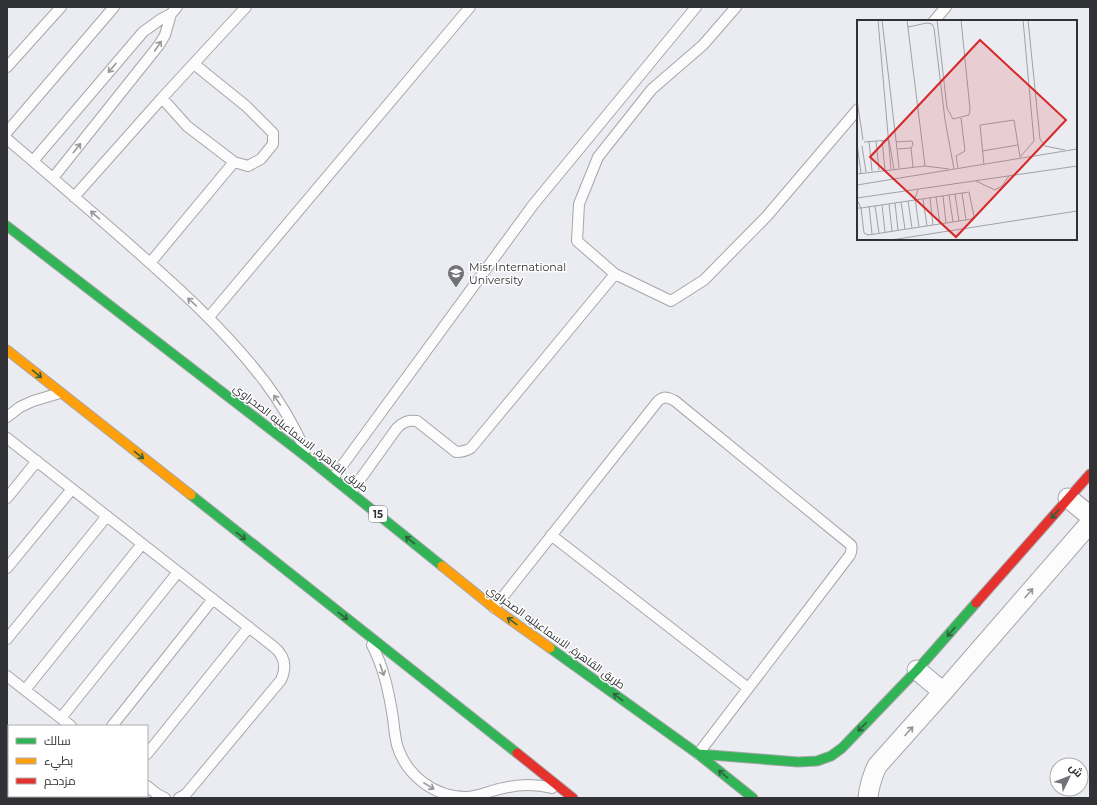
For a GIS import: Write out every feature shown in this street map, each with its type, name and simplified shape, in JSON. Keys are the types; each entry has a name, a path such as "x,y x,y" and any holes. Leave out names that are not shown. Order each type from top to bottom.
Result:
{"main road":[{"name":"طريق القاهرة, الاسماعيليه الصحراوي","path":"7,226 309,459 494,608 698,754 753,798"},
{"path":"7,350 572,798"},
{"path":"698,754 798,762 818,761 831,756 842,748 917,670 1090,474"}],"street":[{"path":"1068,498 1090,516"},
{"path":"868,798 872,777 877,766 1090,523"},
{"path":"917,670 943,692"}],"lane":[{"path":"7,67 61,7"},
{"path":"7,132 114,7"},
{"path":"74,197 162,98 246,7"},
{"path":"209,317 470,7"},
{"path":"333,478 533,205 696,7"},
{"path":"736,7 703,45 652,89 598,157 579,204 577,241 615,274 671,301 704,280 767,216 857,110"},
{"path":"935,20 946,7"},
{"path":"33,161 143,32 161,19 170,9"},
{"path":"53,178 159,45 165,35 170,9"},
{"path":"162,98 187,126 234,162 248,166 261,159 273,144 273,134 246,106 194,64"},
{"path":"7,139 150,263 209,317 248,360 266,383 297,432 309,459"},
{"path":"150,263 234,162"},
{"path":"351,492 397,428 405,422 417,422 456,452 467,451 471,448 615,274"},
{"path":"7,417 20,407 33,401 60,393"},
{"path":"494,608 658,401 662,398 669,397 675,401 851,545 852,548 850,555 698,754"},
{"path":"7,438 280,652 285,666 282,680 186,794 180,798"},
{"path":"7,498 37,461"},
{"path":"7,568 72,489"},
{"path":"7,639 107,516"},
{"path":"552,535 748,688"},
{"path":"25,690 142,544"},
{"path":"61,718 178,572"},
{"path":"113,725 213,599"},
{"path":"148,753 249,627"},
{"path":"366,635 377,656 385,679 397,744 404,762 416,776 430,788 448,794 466,797 523,785 543,786 563,790"},
{"path":"7,676 70,725"},
{"path":"148,787 165,798"}],"traffic: fast":[{"path":"7,226 309,459 442,566"},
{"path":"191,495 517,753"},
{"path":"698,754 798,762 817,761 831,756 842,748 917,670 976,603"},
{"path":"550,648 698,754 753,798"}],"traffic: slow":[{"path":"7,350 191,495"},
{"path":"442,566 494,608 550,648"}],"traffic: jam":[{"path":"976,603 1090,474"},
{"path":"517,753 573,798"}],"place":[{"name":"Misr International University","path":"456,288"}]}
